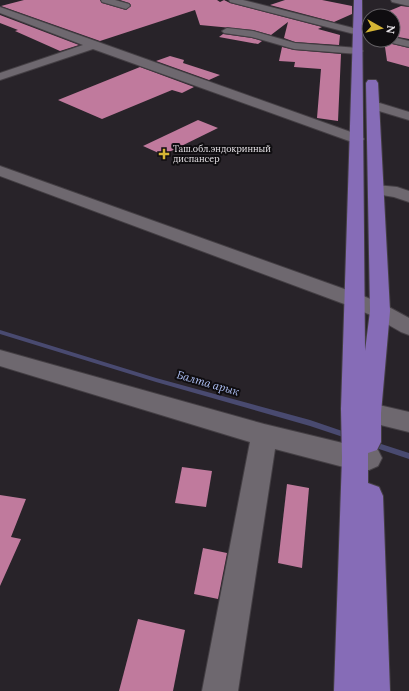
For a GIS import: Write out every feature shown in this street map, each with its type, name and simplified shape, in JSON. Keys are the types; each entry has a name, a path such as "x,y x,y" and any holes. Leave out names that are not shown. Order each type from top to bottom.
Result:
{"main road":[{"path":"358,0 361,18"},
{"path":"361,44 358,51 354,300 361,418 372,691"},
{"path":"361,418 380,311 373,105 366,48"},
{"path":"352,691 362,458"}],"street":[{"path":"105,0 126,6"},
{"path":"233,0 361,35"},
{"path":"395,0 409,3"},
{"path":"0,10 93,45 357,139"},
{"path":"227,31 253,34 294,46 358,51"},
{"path":"0,77 93,45"},
{"path":"239,97 231,101 230,104 233,108 269,120"},
{"path":"373,105 409,116"},
{"path":"0,171 354,300 380,311 409,327"},
{"path":"376,190 397,192 409,197"},
{"path":"0,358 264,435 362,458"},
{"path":"361,418 409,422"},
{"path":"220,691 264,435"}],"building":[{"path":"24,0 100,0 102,3 126,10 131,5 120,0 217,0 220,2 224,0 230,3 322,27 318,29 340,35 339,45 295,42 284,38 288,22 271,35 253,30 200,25 195,10 100,41 1,6"},
{"path":"285,0 322,0 352,6 352,14 334,22 270,5"},
{"path":"401,6 409,7 409,39 401,38 401,8 396,8"},
{"path":"0,15 79,45 60,51 15,31 18,30 0,23"},
{"path":"223,34 262,41 258,44 219,37"},
{"path":"401,46 409,48 409,67 387,61 385,48 401,48"},
{"path":"282,47 294,50 341,54 338,121 317,118 321,69 294,67 295,62 279,61"},
{"path":"170,56 184,60 183,63 220,75 209,80 156,61"},
{"path":"140,67 194,87 182,93 172,90 102,119 58,100"},
{"path":"198,120 218,128 163,155 143,146"},
{"path":"182,467 212,471 206,507 175,503"},
{"path":"287,484 309,488 302,568 278,563"},
{"path":"0,495 26,499 11,537 21,539 0,586"},
{"path":"203,548 227,553 218,599 194,594"},
{"path":"138,619 185,630 173,691 119,691"}],"waterway":[{"name":"Балта арык","path":"0,332 156,380 310,423 349,436"},
{"name":"Балта арык","path":"372,444 409,456"}],"place":[{"name":"Таш.обл.эндокринный диспансер","path":"164,154"}]}
